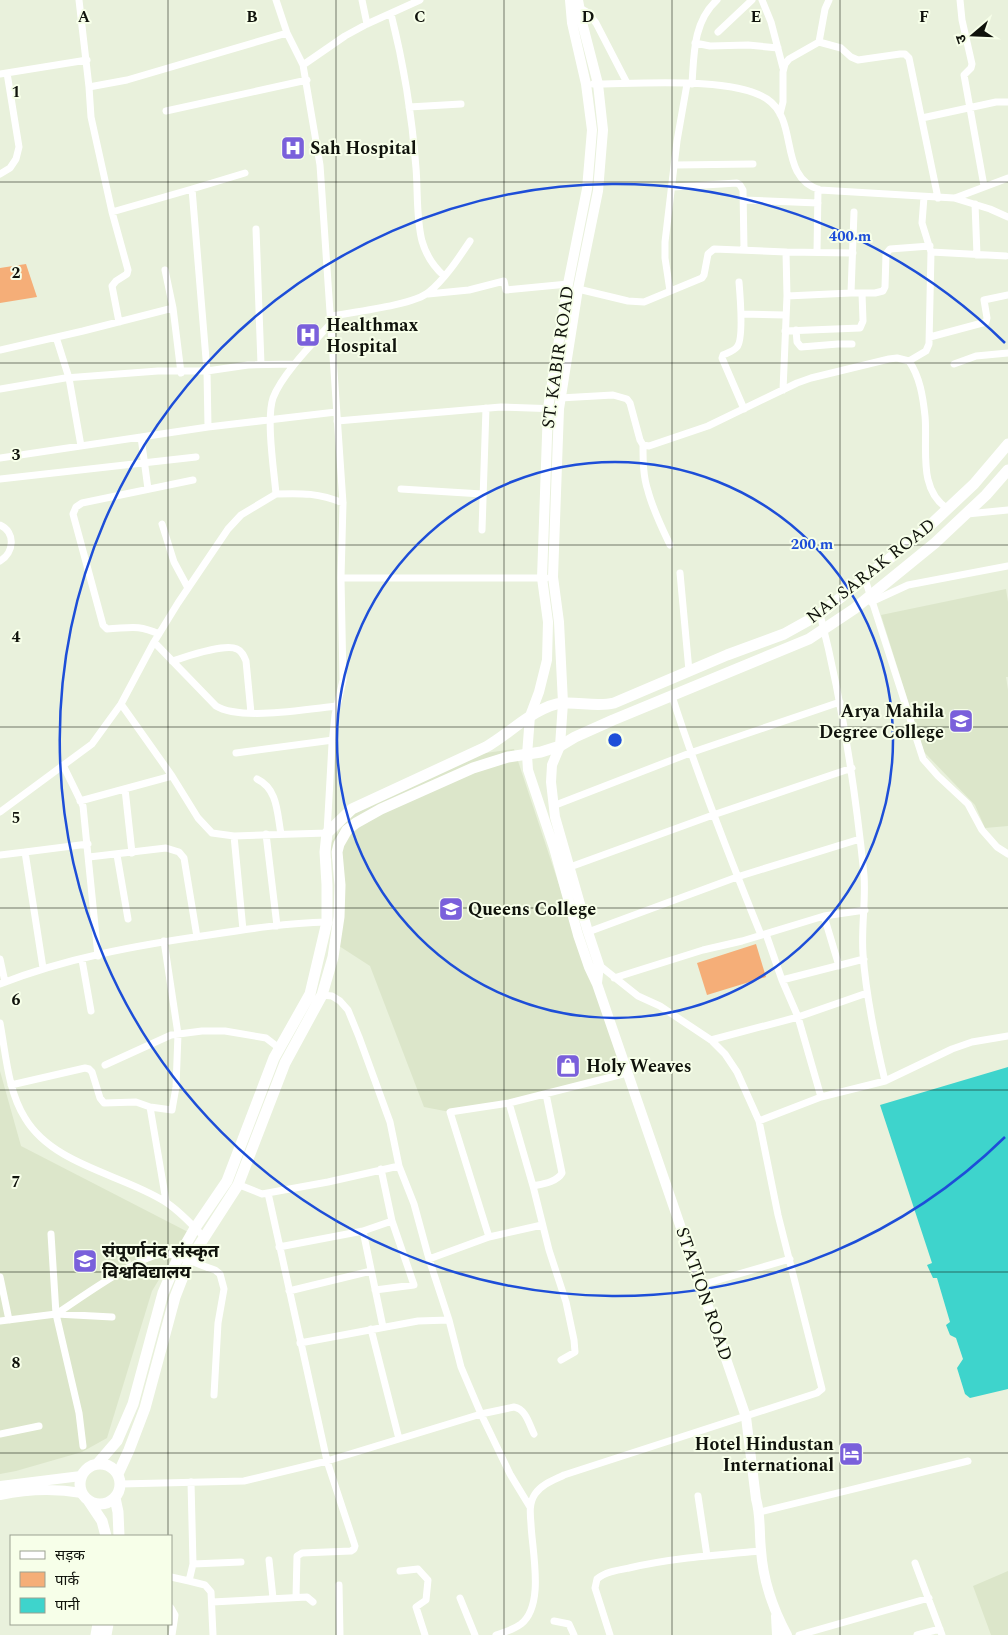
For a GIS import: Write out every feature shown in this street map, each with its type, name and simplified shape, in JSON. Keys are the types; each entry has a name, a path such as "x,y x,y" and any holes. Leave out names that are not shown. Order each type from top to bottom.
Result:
{"main road":[{"name":"ST. KABIR ROAD","path":"527,755 530,716 539,692 547,660 548,622 542,578 548,408 568,284 587,189 591,156 592,130 586,84 572,23 574,3"},
{"name":"ST. KABIR ROAD","path":"562,703 559,622 553,577 560,404 578,289 598,191 603,130 598,84 574,3"},
{"name":"NAI SARAK ROAD","path":"562,703 598,705 614,703 784,634 820,614 908,544 948,509 1007,449"},
{"name":"NAI SARAK ROAD","path":"232,1183 285,1063 322,995 333,957 339,917 340,885 337,852 347,830 381,809 465,771 508,757 527,755 560,746 574,737 613,720 735,669 792,648 824,630 871,599 967,514 1008,470"},
{"path":"908,544 919,557"},
{"path":"106,1535 102,1522 85,1497 80,1482 81,1476 87,1468 98,1463 117,1441 133,1404 163,1293 183,1260 204,1237 232,1183 279,1048 310,994 327,922 325,852 327,833 352,809 486,747 504,737 530,716 562,703"},
{"name":"STATION ROAD","path":"562,703 560,746 551,772 555,817 588,932 597,984 746,1417 756,1499 760,1512 761,1551 775,1612 777,1635"},
{"name":"STATION ROAD","path":"527,755 528,770 554,848 578,935 594,966"},
{"path":"119,1535 115,1498 119,1479 139,1424 165,1338 183,1260 195,1228 232,1183"},
{"path":"126,1419 139,1424"},
{"path":"98,1463 110,1466 119,1479"},
{"path":"0,1486 81,1476"},
{"path":"60,1478 61,1490"},
{"path":"0,1495 32,1490 61,1490 85,1497 95,1504 109,1502 115,1498"},
{"name":"STATION ROAD","path":"775,1612 787,1635"}],"street":[{"path":"79,0 87,60 91,117 112,212 128,270 127,274 112,286 120,322"},
{"path":"121,704 172,776 198,818 212,832 234,836 327,833 333,740 337,706 343,680 341,578 343,503 336,412 332,319 320,165 306,80 303,65 287,33 276,0"},
{"path":"362,0 367,24"},
{"path":"303,65 345,36 420,0"},
{"path":"670,291 665,258 665,242 678,141 690,84 695,43 702,18 717,0"},
{"path":"718,32 752,0"},
{"path":"762,0 771,22 783,68 783,102 780,114"},
{"path":"819,42 825,9 829,0"},
{"path":"960,0 962,20 972,64 971,68 964,75 984,186"},
{"path":"574,3 587,12 596,23 627,83"},
{"path":"391,14 403,63 416,169 422,241 431,263 444,276"},
{"path":"89,87 127,80 287,33"},
{"path":"783,68 789,59 819,42 841,48 851,57 858,60 905,54 909,58 938,198"},
{"path":"695,43 710,46 748,45 778,48"},
{"path":"0,174 10,168 16,159 19,147 4,73 87,60"},
{"path":"166,111 306,80"},
{"path":"586,84 690,84 735,87 759,94 776,106 793,161 802,180 810,187 954,198 990,209 1008,217"},
{"path":"922,118 996,102 1008,102"},
{"path":"409,108 461,104"},
{"path":"675,165 753,164"},
{"path":"112,212 245,173"},
{"path":"954,198 1008,178"},
{"path":"673,187 737,184 742,187 744,200 744,249"},
{"path":"192,189 207,371 208,427"},
{"path":"817,252 818,189"},
{"path":"643,445 654,445 708,426 811,378 889,359 909,360 926,351 930,344 930,249 922,223 924,197"},
{"path":"744,200 818,203"},
{"path":"975,204 976,254"},
{"path":"851,293 854,212"},
{"path":"256,229 261,364"},
{"path":"428,294 470,241"},
{"path":"578,289 638,302 652,300 704,275 710,250 720,248 786,252 853,252"},
{"path":"787,296 875,293 883,291 885,287 886,254 890,249 930,249 1006,256"},
{"path":"783,390 787,296 786,252"},
{"path":"165,270 173,308 181,373"},
{"path":"276,494 270,419 273,398 294,364 332,319 405,302 428,294 469,290 504,281 506,290 568,284"},
{"path":"739,282 741,314 739,345 735,350 723,355 722,358 744,409"},
{"path":"785,331 860,328 863,321 862,293"},
{"path":"930,337 986,322 984,300 1008,295"},
{"path":"0,350 173,308"},
{"path":"741,314 785,315"},
{"path":"796,330 797,342 800,347 852,344"},
{"path":"56,337 69,378 82,446"},
{"path":"954,364 976,356 1008,353"},
{"path":"909,360 919,380 925,416 927,479 936,499 948,509"},
{"path":"0,389 69,378 158,372 181,373 261,364 294,364"},
{"path":"337,420 486,408 548,408 560,404 613,395 627,398 643,445 647,491 670,545"},
{"path":"482,530 486,408"},
{"path":"0,458 208,427 336,412"},
{"path":"141,437 148,489"},
{"path":"0,479 196,457"},
{"path":"159,634 138,626 108,629 103,625 73,514 76,507 82,503 193,480"},
{"path":"401,489 482,494"},
{"path":"0,812 92,744 121,704 154,642 188,588 228,529 241,515 276,494 308,493 330,497 343,503"},
{"path":"967,514 1008,510"},
{"path":"162,524 174,562 188,588"},
{"path":"0,526 8,532 12,548 9,554 0,561"},
{"path":"871,599 908,585 1008,566"},
{"path":"680,572 689,671"},
{"path":"341,578 553,577"},
{"path":"865,579 924,759 938,776 968,804 982,830 997,847 1008,854"},
{"path":"820,614 840,702 852,768 864,877 864,960 867,993 885,1081"},
{"path":"154,642 216,706 229,712 251,713 337,706"},
{"path":"172,661 218,649 229,647 237,649 243,653 246,661 251,713"},
{"path":"672,696 690,753 737,877 764,935 798,1017 821,1097"},
{"path":"554,806 690,753 840,702"},
{"path":"236,753 333,740"},
{"path":"63,765 83,806 98,956"},
{"path":"570,867 713,814 852,768"},
{"path":"80,801 172,776"},
{"path":"257,778 270,787 274,796 281,834"},
{"path":"125,789 132,853"},
{"path":"266,834 277,926"},
{"path":"234,836 243,930"},
{"path":"588,932 737,877 860,839"},
{"path":"0,856 88,844"},
{"path":"89,858 166,848 179,852 184,858 197,937"},
{"path":"25,852 43,968"},
{"path":"117,855 128,919"},
{"path":"614,978 702,950 764,935 824,916 865,910"},
{"path":"824,916 839,966"},
{"path":"0,959 2,983 43,968 164,942 300,922 327,922"},
{"path":"12,1085 85,1068 92,1072 100,1098 104,1102 136,1102 150,1107 172,1110 176,1087 178,1034 164,942"},
{"path":"82,960 91,1011"},
{"path":"782,980 864,960"},
{"path":"496,1635 512,1630 522,1623 529,1614 534,1600 535,1581 530,1507 535,1494 546,1484 564,1475 746,1417 817,1393 822,1389 778,1215 759,1122 753,1104 737,1072 711,1040 660,1006 638,996 594,966"},
{"path":"711,1040 798,1017 867,993"},
{"path":"322,995 332,996 340,1001 348,1010 390,1122 399,1166 414,1204 461,1367 510,1474 530,1507"},
{"path":"0,1023 12,1085 25,1118 39,1135 55,1148 78,1161 166,1201 204,1237"},
{"path":"105,1065 171,1035 202,1031 225,1032 266,1038 279,1048"},
{"path":"759,1122 821,1097 885,1081 952,1049 972,1042 1008,1036"},
{"path":"489,1237 450,1112 510,1103 627,1073"},
{"path":"533,1186 556,1179 562,1173 546,1094"},
{"path":"510,1103 549,1250 566,1302 576,1348 573,1354 561,1360"},
{"path":"150,1107 166,1201"},
{"path":"232,1183 262,1194 399,1166"},
{"path":"375,1290 414,1284 392,1221 381,1169"},
{"path":"268,1193 327,1460 355,1546 351,1551 299,1554 296,1560 296,1597"},
{"path":"279,1247 363,1231 392,1221"},
{"path":"429,1259 489,1237 542,1224"},
{"path":"363,1231 383,1327"},
{"path":"51,1234 56,1314 79,1413 83,1446"},
{"path":"56,1314 144,1260 162,1254 215,1270 220,1274 224,1289 218,1323 214,1395"},
{"path":"701,1285 790,1259"},
{"path":"289,1290 371,1271"},
{"path":"0,1277 9,1320"},
{"path":"0,1321 56,1314 112,1317"},
{"path":"300,1343 418,1321 449,1320"},
{"path":"372,1329 399,1439"},
{"path":"119,1479 191,1482 244,1481 327,1460 481,1414 514,1407 519,1408 525,1414 534,1434"},
{"path":"0,1434 39,1426"},
{"path":"760,1512 968,1461"},
{"path":"190,1581 193,1564 191,1482"},
{"path":"698,1496 707,1556"},
{"path":"610,1635 595,1588 596,1579 601,1576 646,1564 761,1551"},
{"path":"269,1560 273,1598"},
{"path":"193,1564 241,1562"},
{"path":"915,1563 941,1632 917,1635"},
{"path":"400,1572 418,1569 428,1580 426,1600 416,1607 425,1635"},
{"path":"172,1577 205,1585 211,1592 213,1635"},
{"path":"339,1585 340,1635"},
{"path":"212,1602 307,1597 313,1602"},
{"path":"460,1598 475,1635"},
{"path":"799,1635 929,1598"},
{"path":"172,1610 175,1615 172,1635"},
{"path":"554,1621 569,1624 574,1635"}],"shaded area":[{"name":"Arya Mahila Degree College","path":"1006,589 1008,602 1008,677 1006,677 1008,690 1008,826 985,828 975,805 924,752 881,615"},
{"name":"Queens College","path":"514,749 576,936 627,1073 509,1103 450,1112 424,1107 370,966 336,944 335,883 330,844 349,817 385,793 465,756"},
{"name":"संपूर्णानंद संस्कृत विश्वविद्यालय","path":"0,1071 21,1146 188,1232 152,1291 107,1438 82,1452 0,1474"},
{"path":"1008,1571 1008,1635 991,1635 973,1586"}],"green space":[{"path":"26,264 37,297 0,303 0,268"},
{"path":"756,944 766,977 707,995 697,963"}],"water":[{"path":"1008,1067 1008,1389 970,1398 965,1394 957,1368 963,1359 956,1338 950,1335 946,1325 950,1322 937,1278 933,1278 927,1265 932,1263 880,1105"}],"place":[{"name":"Sah Hospital","path":"293,148"},
{"name":"Healthmax Hospital","path":"308,335"},
{"name":"Arya Mahila Degree College","path":"961,721"},
{"name":"Queens College","path":"451,909"},
{"name":"Holy Weaves","path":"568,1066"},
{"name":"संपूर्णानंद संस्कृत विश्वविद्यालय","path":"85,1261"},
{"name":"Hotel Hindustan International","path":"851,1454"}]}
